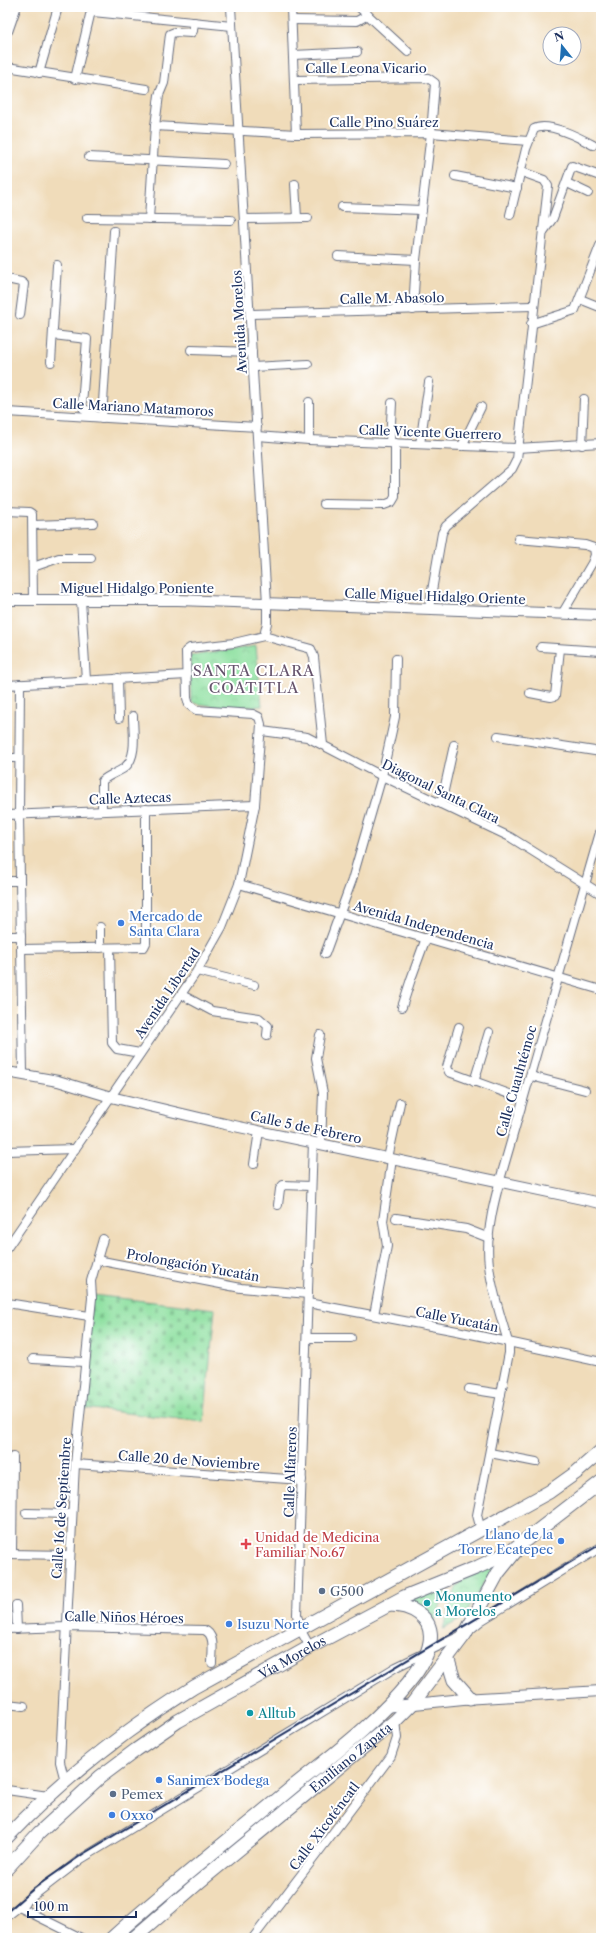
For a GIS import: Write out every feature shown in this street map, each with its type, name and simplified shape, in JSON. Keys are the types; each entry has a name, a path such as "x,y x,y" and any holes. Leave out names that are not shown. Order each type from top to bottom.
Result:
{"main road":[{"path":"7,30 15,7"},
{"name":"Vía Morelos","path":"7,1837 65,1781 114,1740 158,1709 194,1687 481,1530 559,1485 601,1451"},
{"name":"Vía Morelos","path":"7,1868 39,1833 100,1777 136,1750 205,1705 389,1605 418,1591 496,1559 527,1539 601,1482"},
{"name":"Emiliano Zapata","path":"134,1938 199,1882 395,1721 413,1703 465,1634 498,1573 527,1539"},
{"name":"Emiliano Zapata","path":"112,1938 152,1903 355,1736 385,1708 409,1682 427,1652 430,1636 428,1628 419,1614 412,1608 389,1605"},
{"path":"448,1657 454,1680 470,1698"}],"street":[{"path":"39,73 58,7"},
{"name":"Avenida Morelos","path":"231,7 251,314 267,603 267,623 264,636"},
{"path":"291,7 296,134"},
{"path":"359,7 408,52"},
{"path":"75,79 91,13 232,26"},
{"path":"292,20 357,21 368,15"},
{"path":"150,219 152,160 159,95 164,83 170,34 175,32 191,33 193,31 194,22"},
{"path":"293,55 357,52"},
{"path":"7,67 146,90"},
{"name":"Calle Leona Vicario","path":"294,80 432,79 436,85 432,133"},
{"name":"Calle Pino Suárez","path":"156,126 296,134 432,133 528,140"},
{"path":"510,215 522,172 528,140 532,132 538,127 559,130 593,145"},
{"path":"412,310 416,260 432,133"},
{"path":"89,156 224,164"},
{"path":"543,232 550,224 573,166 600,176"},
{"path":"429,608 442,533 446,526 512,469 517,460 517,448 533,306 543,232 547,183 544,180 522,172"},
{"path":"455,176 518,188"},
{"path":"295,184 297,218"},
{"path":"567,184 588,193"},
{"path":"342,207 422,210"},
{"path":"87,218 231,220"},
{"path":"245,220 308,218"},
{"path":"53,335 87,339 82,405 83,408 100,418 114,231"},
{"path":"531,324 572,312 577,307 589,271 601,243"},
{"path":"338,256 416,260"},
{"path":"51,362 57,265"},
{"path":"7,279 24,284 20,314"},
{"path":"580,299 600,307"},
{"name":"Calle M. Abasolo","path":"251,314 533,306"},
{"path":"191,350 252,352"},
{"path":"253,367 308,364"},
{"path":"420,444 429,382"},
{"path":"582,445 584,399"},
{"path":"309,402 309,440"},
{"path":"324,504 384,505 392,502 395,497 392,443 392,403"},
{"path":"462,446 482,407"},
{"name":"Calle Mariano Matamoros","path":"7,412 257,427"},
{"name":"Calle Vicente Guerrero","path":"257,436 309,440 517,448 601,443"},
{"path":"7,512 31,513 33,525 33,600"},
{"path":"33,525 93,523"},
{"path":"518,539 585,545 594,548 595,552 592,563 562,614"},
{"path":"33,567 59,558 91,558"},
{"name":"Miguel Hidalgo Poniente","path":"7,600 267,603"},
{"path":"81,600 86,680"},
{"name":"Calle Miguel Hidalgo Oriente","path":"267,603 601,615"},
{"path":"7,685 186,675 186,652 188,649 234,643 264,636 308,648 312,651 323,732 323,746"},
{"path":"541,647 601,651"},
{"path":"530,693 551,697 555,696 560,649"},
{"path":"325,954 341,913 362,848 382,776 395,717 396,659"},
{"name":"Avenida Libertad","path":"7,1248 140,1053 182,995 222,927 239,884 255,804 262,731 259,718 253,714 196,710 192,708 187,698 186,675"},
{"path":"118,678 119,718"},
{"path":"20,684 18,758 23,1074"},
{"path":"102,811 102,781 131,762 133,748 133,716"},
{"name":"Diagonal Santa Clara","path":"262,731 307,737 382,776 510,837 601,894"},
{"path":"498,736 601,752"},
{"path":"441,804 454,745"},
{"path":"7,758 18,758"},
{"name":"Calle Aztecas","path":"7,815 255,804"},
{"path":"21,949 144,947 146,943 146,810"},
{"name":"Calle Cuauhtémoc","path":"481,1530 477,1515 509,1353 508,1342 490,1275 489,1238 499,1182 531,1076 601,829"},
{"path":"7,881 20,881"},
{"name":"Avenida Independencia","path":"239,884 559,976 601,990"},
{"path":"100,927 100,948"},
{"path":"7,936 21,936"},
{"path":"402,1007 426,938"},
{"path":"110,948 112,1043 117,1049 140,1053"},
{"path":"197,971 254,985"},
{"path":"182,995 212,1011 260,1019 268,1026 267,1035"},
{"path":"459,1027 447,1069 452,1074 524,1099"},
{"path":"474,1082 489,1032"},
{"name":"Calle Alfareros","path":"310,1647 300,1628 296,1615 307,1338 311,1186 323,1093 316,1058 320,1035"},
{"name":"Calle 5 de Febrero","path":"7,1072 58,1081 111,1097 259,1131 601,1203"},
{"path":"531,1076 585,1090"},
{"path":"374,1315 388,1246 383,1221 390,1158 400,1103"},
{"path":"254,1164 259,1131"},
{"path":"7,1151 75,1149"},
{"path":"278,1205 280,1189 283,1185 311,1186"},
{"path":"396,1218 466,1229 489,1238"},
{"name":"Calle 16 de Septiembre","path":"65,1781 60,1762 69,1555 75,1464 84,1362 92,1298 91,1280 103,1239"},
{"name":"Prolongación Yucatán","path":"97,1260 241,1288 308,1294"},
{"name":"Calle Yucatán","path":"308,1303 374,1315 601,1362"},
{"path":"7,1304 89,1316"},
{"path":"307,1338 351,1338"},
{"path":"33,1359 84,1362"},
{"path":"469,1389 501,1394"},
{"path":"490,1453 536,1462"},
{"path":"13,1457 10,1554 69,1555"},
{"name":"Calle 20 de Noviembre","path":"75,1464 302,1480"},
{"path":"26,1513 72,1514"},
{"path":"7,1916 80,1859 396,1667 465,1634 482,1620 601,1547"},
{"path":"16,1605 17,1629"},
{"name":"Calle Niños Héroes","path":"7,1629 67,1627 204,1630 209,1633 212,1638 212,1663"},
{"path":"385,1708 413,1703 470,1698 601,1691"},
{"path":"7,1704 24,1706"},
{"name":"Calle Xicoténcatl","path":"253,1938 390,1756 397,1738 395,1721"},
{"path":"7,1790 48,1796"},
{"path":"19,1907 81,1938"}],"green space":[{"path":"256,646 262,706 227,708 193,703 191,700 190,656"},
{"path":"92,1295 215,1309 204,1422 83,1408"},
{"path":"495,1565 463,1618 443,1629 456,1588 463,1579"},
{"path":"448,1585 433,1626 405,1602"}],"railway":[{"path":"7,1912 34,1888 83,1854 601,1544"}],"place":[{"name":"Mercado de Santa Clara","path":"121,923"},
{"name":"Llano de la Torre Ecatepec","path":"561,1541"},
{"name":"Unidad de Medicina Familiar No.67","path":"246,1544"},
{"name":"G500","path":"322,1591"},
{"name":"Monumento a Morelos","path":"427,1603"},
{"name":"Isuzu Norte","path":"229,1624"},
{"name":"Alltub","path":"250,1713"},
{"name":"Sanimex Bodega","path":"159,1780"},
{"name":"Pemex","path":"113,1794"},
{"name":"Oxxo","path":"112,1815"}],"district":[{"name":"SANTA CLARA COATITLA","path":"254,678"}]}
